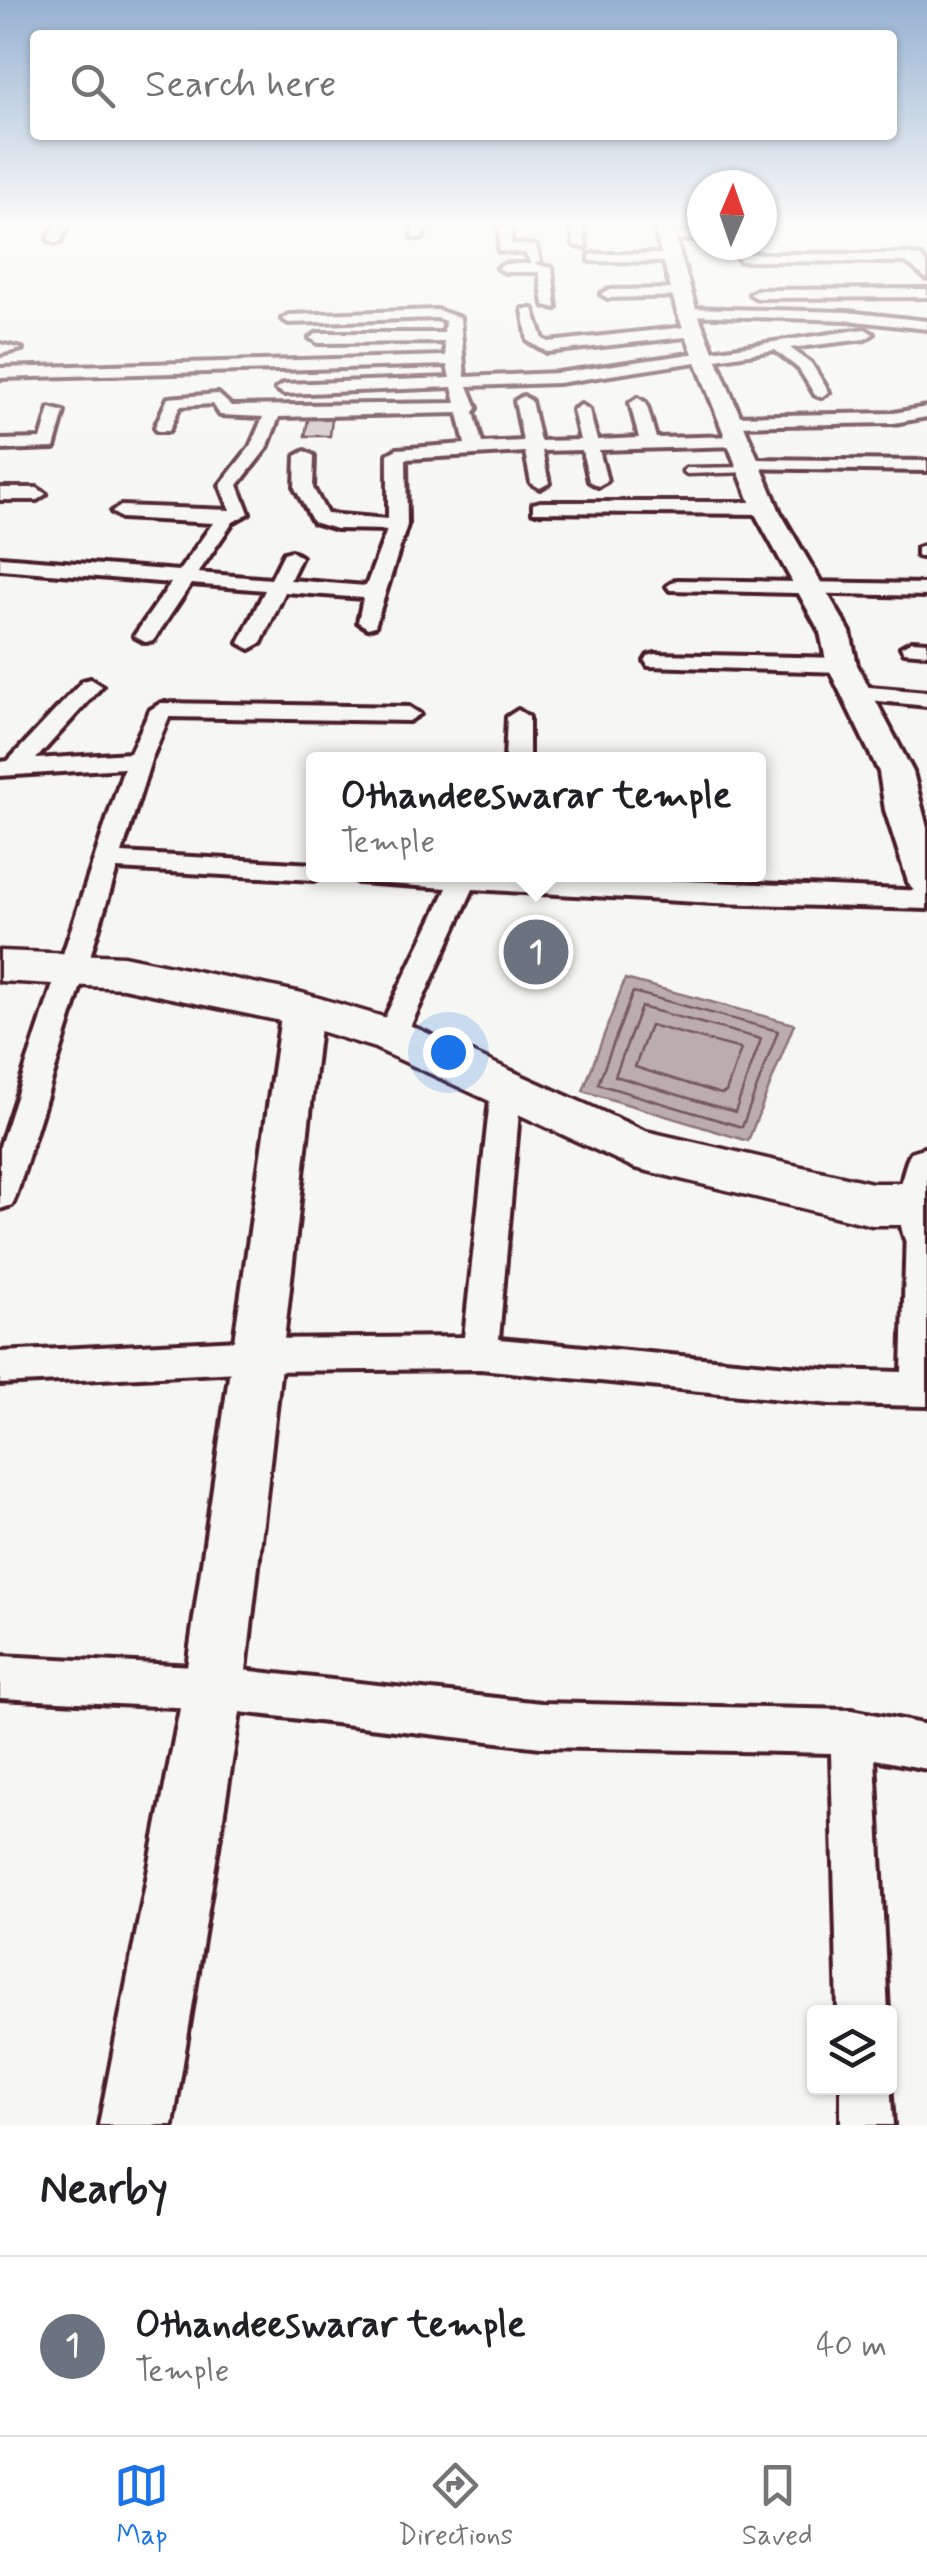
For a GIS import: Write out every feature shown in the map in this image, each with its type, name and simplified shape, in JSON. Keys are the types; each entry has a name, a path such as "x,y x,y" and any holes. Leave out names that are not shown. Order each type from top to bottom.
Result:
{"main road":[{"path":"0,966 123,972 302,1009 391,1036 635,1148 872,1204 926,1206"}],"street":[{"path":"452,322 450,337 458,384 468,408 472,454"},
{"path":"531,322 536,341 547,347 780,322"},
{"path":"676,322 695,330 774,346 866,334"},
{"path":"693,322 765,508 836,632 842,665 896,772 903,810 927,882"},
{"path":"902,322 927,325"},
{"path":"284,390 558,378 695,330"},
{"path":"759,330 774,346 805,366 821,392"},
{"path":"310,338 450,337"},
{"path":"0,374 456,360"},
{"path":"164,426 174,401 218,399 226,412 468,408"},
{"path":"523,402 540,483"},
{"path":"638,403 649,442"},
{"path":"581,410 598,481"},
{"path":"0,445 48,444 56,412"},
{"path":"121,512 226,518 240,512 229,484 258,448 273,412"},
{"path":"742,449 927,412"},
{"path":"368,622 398,525 398,454 472,454 532,446 649,442 927,466"},
{"path":"306,456 301,474 304,491 320,518 336,524 398,525"},
{"path":"0,494 37,494"},
{"path":"540,508 765,508"},
{"path":"145,636 226,518"},
{"path":"250,643 291,557"},
{"path":"0,563 374,593"},
{"path":"677,586 913,583"},
{"path":"656,661 842,665"},
{"path":"7,768 91,686"},
{"path":"858,694 927,699"},
{"path":"0,1196 139,760 162,710 409,714"},
{"path":"517,752 518,716"},
{"path":"7,768 139,760"},
{"path":"108,860 306,872"},
{"path":"391,1036 462,882"},
{"path":"572,882 927,900"},
{"path":"136,2125 214,1688 302,1009"},
{"path":"480,1353 506,1090"},
{"path":"0,1368 260,1355 480,1353 831,1387 924,1389 926,1206"},
{"path":"0,1677 214,1688 541,1726 852,1732 927,1747"},
{"path":"852,1732 863,2005"},
{"path":"866,2095 867,2125"}],"lane":[{"path":"686,471 742,449"}],"water":[{"path":"625,979 794,1024 748,1141 583,1091"}],"building":[{"path":"308,419 332,419 330,436 305,436"}],"place":[{"name":"Othandeeswarar temple","path":"536,952"}]}
